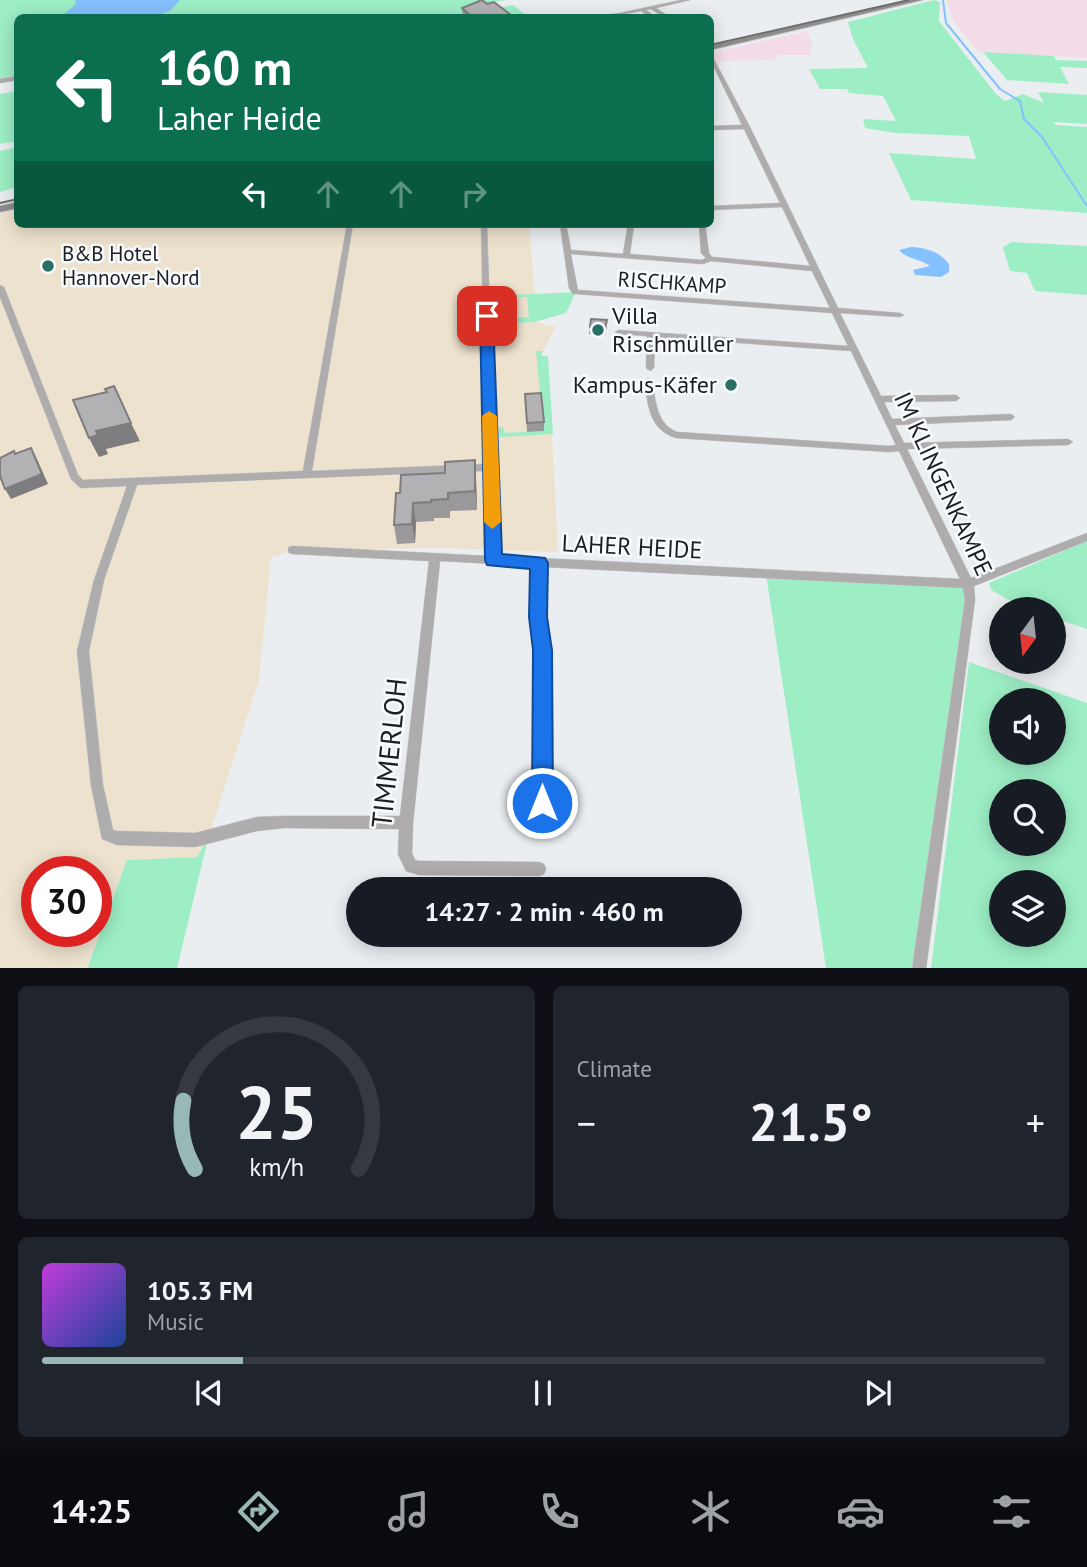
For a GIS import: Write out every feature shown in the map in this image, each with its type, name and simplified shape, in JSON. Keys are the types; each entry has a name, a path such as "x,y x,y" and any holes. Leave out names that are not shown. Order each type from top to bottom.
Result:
{"main road":[{"path":"714,40 897,0"},
{"path":"714,49 919,0"}],"street":[{"path":"614,14 688,0"},
{"path":"653,8 663,14"},
{"path":"642,10 648,14"},
{"name":"IM KLINGENKAMPE","path":"714,58 968,584 970,600 919,968"},
{"path":"714,128 747,127"},
{"path":"714,208 785,205"},
{"path":"307,475 349,228"},
{"path":"484,228 493,560"},
{"name":"RISCHKAMP","path":"564,228 573,288 576,292 836,310"},
{"path":"626,255 630,228"},
{"path":"702,228 705,253 710,259"},
{"path":"568,252 703,262 710,259 816,269"},
{"path":"0,287 77,481 88,485 491,467"},
{"path":"836,310 900,315"},
{"path":"619,332 855,349"},
{"path":"650,368 651,335"},
{"path":"648,381 657,422 668,433 889,449 1068,442"},
{"path":"879,399 957,398"},
{"path":"930,399 941,420"},
{"path":"890,422 1011,417"},
{"path":"133,483 99,580 83,651 97,785 107,834 117,838 195,840 257,824 406,823"},
{"path":"968,584 1087,537"},
{"name":"LAHER HEIDE","path":"293,550 968,584"},
{"name":"TIMMERLOH","path":"435,558 406,823 405,854 411,866 539,869"},
{"path":"539,563 538,617 543,650 542,803 539,815"}],"shaded area":[{"path":"946,0 1087,0 1087,58 979,52 954,22"},
{"path":"807,31 813,46 809,47 811,55 778,55 773,60 720,61 721,65 714,67 714,52"},
{"path":"14,211 14,228 529,228 535,294 532,294 534,322 556,327 541,355 548,357 558,552 437,548 293,550 271,557 259,680 208,839 197,857 127,860 112,900 112,856 21,856 21,947 95,947 87,968 0,968 0,213"}],"green space":[{"path":"0,0 508,0 490,2 498,8 513,5 525,14 14,14 14,76 0,78"},
{"path":"934,0 940,2 939,21 996,94 1005,101 1023,94 1044,103 1038,92 1087,95 1087,124 1054,122 1056,125 1087,127 1087,213 911,200 889,153 976,159 969,136 895,133 865,128 863,119 896,121 883,96 849,93 847,89 820,89 809,69 868,68 853,39 848,22"},
{"path":"983,52 1054,56 1056,60 1087,61 1087,68 1060,67 1069,84 1007,80"},
{"path":"14,92 14,142 0,144 0,94"},
{"path":"14,148 14,188 0,192 0,151"},
{"path":"1012,242 1087,246 1087,295 1035,291 1027,273 1010,271 1003,247"},
{"path":"576,292 566,313 534,322 494,324 495,318 500,318 501,323 511,322 511,318 529,317 527,297 504,298 500,302 500,314 495,314 494,296"},
{"path":"536,351 543,351 541,355 548,357 553,434 499,437 499,427 503,427 505,433 544,431"},
{"path":"1087,541 1087,629 1066,622 1066,597 1004,597 991,590 989,583"},
{"path":"766,574 968,584 912,968 826,968"},
{"path":"969,662 989,669 989,674 1004,674 1044,688 989,688 989,765 1066,765 1066,696 1087,703 1087,968 931,968"},
{"path":"208,839 177,968 87,968 95,947 112,947 112,901 127,860 197,857"}],"water":[{"path":"76,0 180,0 170,11 162,14 62,14 75,5"},
{"path":"911,247 937,253 949,264 949,272 941,277 915,275 913,270 930,266 899,250"}],"building":[{"path":"482,0 487,4 494,2 510,14 469,14 462,8"},
{"path":"591,319 607,320 605,329 590,327"},
{"path":"114,386 131,423 96,431 98,435 89,438 73,400 107,392 105,389"},
{"path":"541,393 544,422 527,423 525,394"},
{"path":"31,448 42,474 5,489 0,476 0,458 14,451 15,454"},
{"path":"475,460 475,491 448,493 448,499 413,503 412,524 394,525 396,493 400,493 401,475 445,473 445,462"}],"waterway":[{"path":"943,0 946,23 1000,89 1020,101 1024,119 1042,137 1087,206"}],"tram line":[{"path":"714,44 909,0"},
{"path":"0,203 14,200"}],"slow traffic":[{"path":"489,416 492,522"}],"place":[{"name":"B&B Hotel Hannover-Nord","path":"48,266"},
{"name":"Villa Rischmüller","path":"598,330"},
{"name":"Kampus-Käfer","path":"731,385"}],"route":[{"path":"487,316 493,560 539,563 538,617 543,650 542,803"}]}
